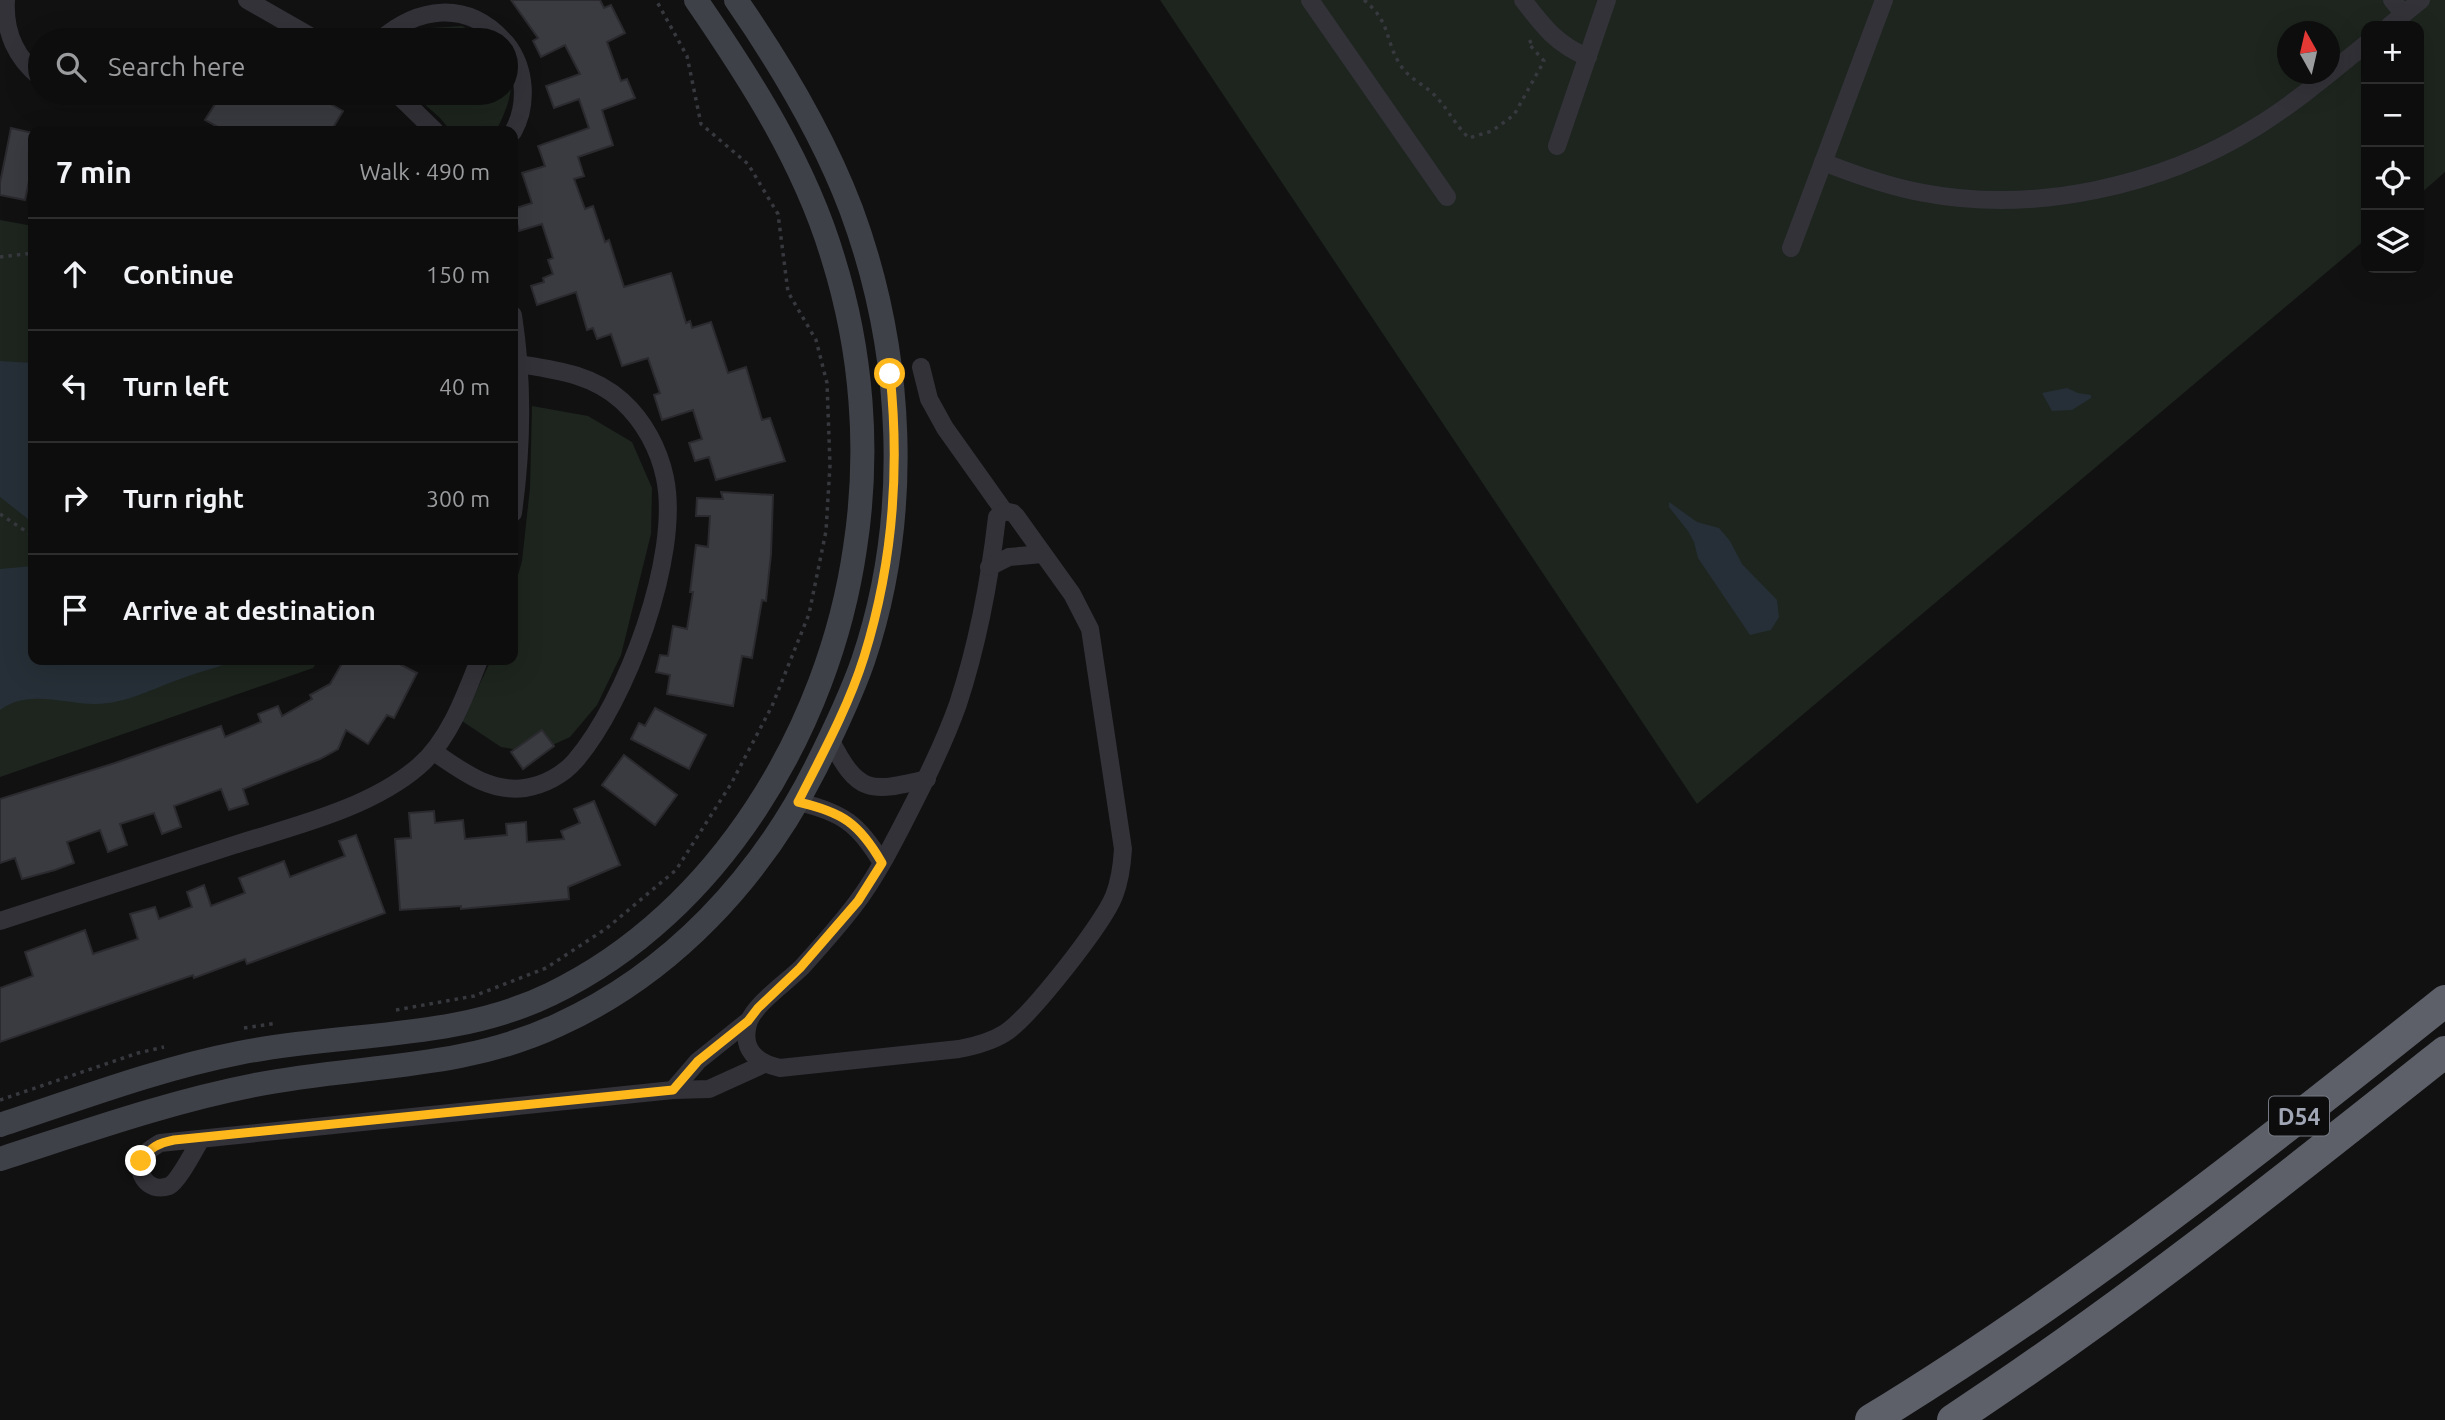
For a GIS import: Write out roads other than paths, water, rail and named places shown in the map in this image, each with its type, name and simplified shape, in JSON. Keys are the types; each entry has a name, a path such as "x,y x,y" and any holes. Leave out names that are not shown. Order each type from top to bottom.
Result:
{"highway":[{"name":"D54","path":"1871,1420 2001,1337 2225,1174 2445,1001"},
{"name":"D54","path":"1953,1420 2027,1372 2175,1265 2445,1052"}],"street":[{"path":"6,0 11,39 28,67"},
{"path":"247,0 296,28"},
{"path":"0,1125 192,1064 284,1045 410,1032 465,1023 509,1012 551,995 590,972 662,918 709,870 750,816 790,747 805,715 832,646 842,610 855,550 861,500 861,401 846,303 833,255 819,218 767,110 696,0"},
{"path":"0,1159 156,1109 206,1096 306,1076 447,1060 524,1040 560,1024 626,986 685,941 738,887 798,802 830,739 864,658 887,560 894,510 896,459 890,374 875,289 846,197 793,91 736,0"},
{"path":"1310,0 1447,197"},
{"path":"1523,0 1546,30 1563,44 1588,57"},
{"path":"1557,146 1607,0"},
{"path":"1791,248 1884,0"},
{"path":"2392,0 2404,14"},
{"path":"2395,21 2421,0"},
{"path":"394,28 414,17 435,12 457,13 477,20 489,28"},
{"path":"1823,162 1891,186 1958,198 2025,199 2090,190 2158,172 2223,146 2289,106 2361,48"},
{"path":"515,126 522,108 523,87 518,64"},
{"path":"409,105 430,126"},
{"path":"518,356 518,446"},
{"path":"434,752 486,784 505,788 524,788 560,775 575,762 593,737 623,682 645,624 657,581 667,503 666,480 651,437 630,409 603,387 561,370 519,364"},
{"path":"748,1021 745,1037 751,1053 764,1064 780,1068 959,1049 983,1044 1023,1019 1103,918 1117,885 1123,849 1090,629 1082,611 1013,513 1004,511 945,428 929,399 921,367"},
{"path":"673,1090 698,1061 748,1021 830,936 858,901 882,863 927,779 952,718 966,676 997,517 1004,511"},
{"path":"989,567 1009,558 1042,554"},
{"path":"0,922 352,805 396,783 434,752 460,704 477,665"},
{"path":"830,739 850,775 863,783 878,788 894,788 927,779"},
{"path":"798,802 829,809 843,816 866,837 882,863"},
{"path":"201,1139 673,1090 709,1089 764,1064"}]}
